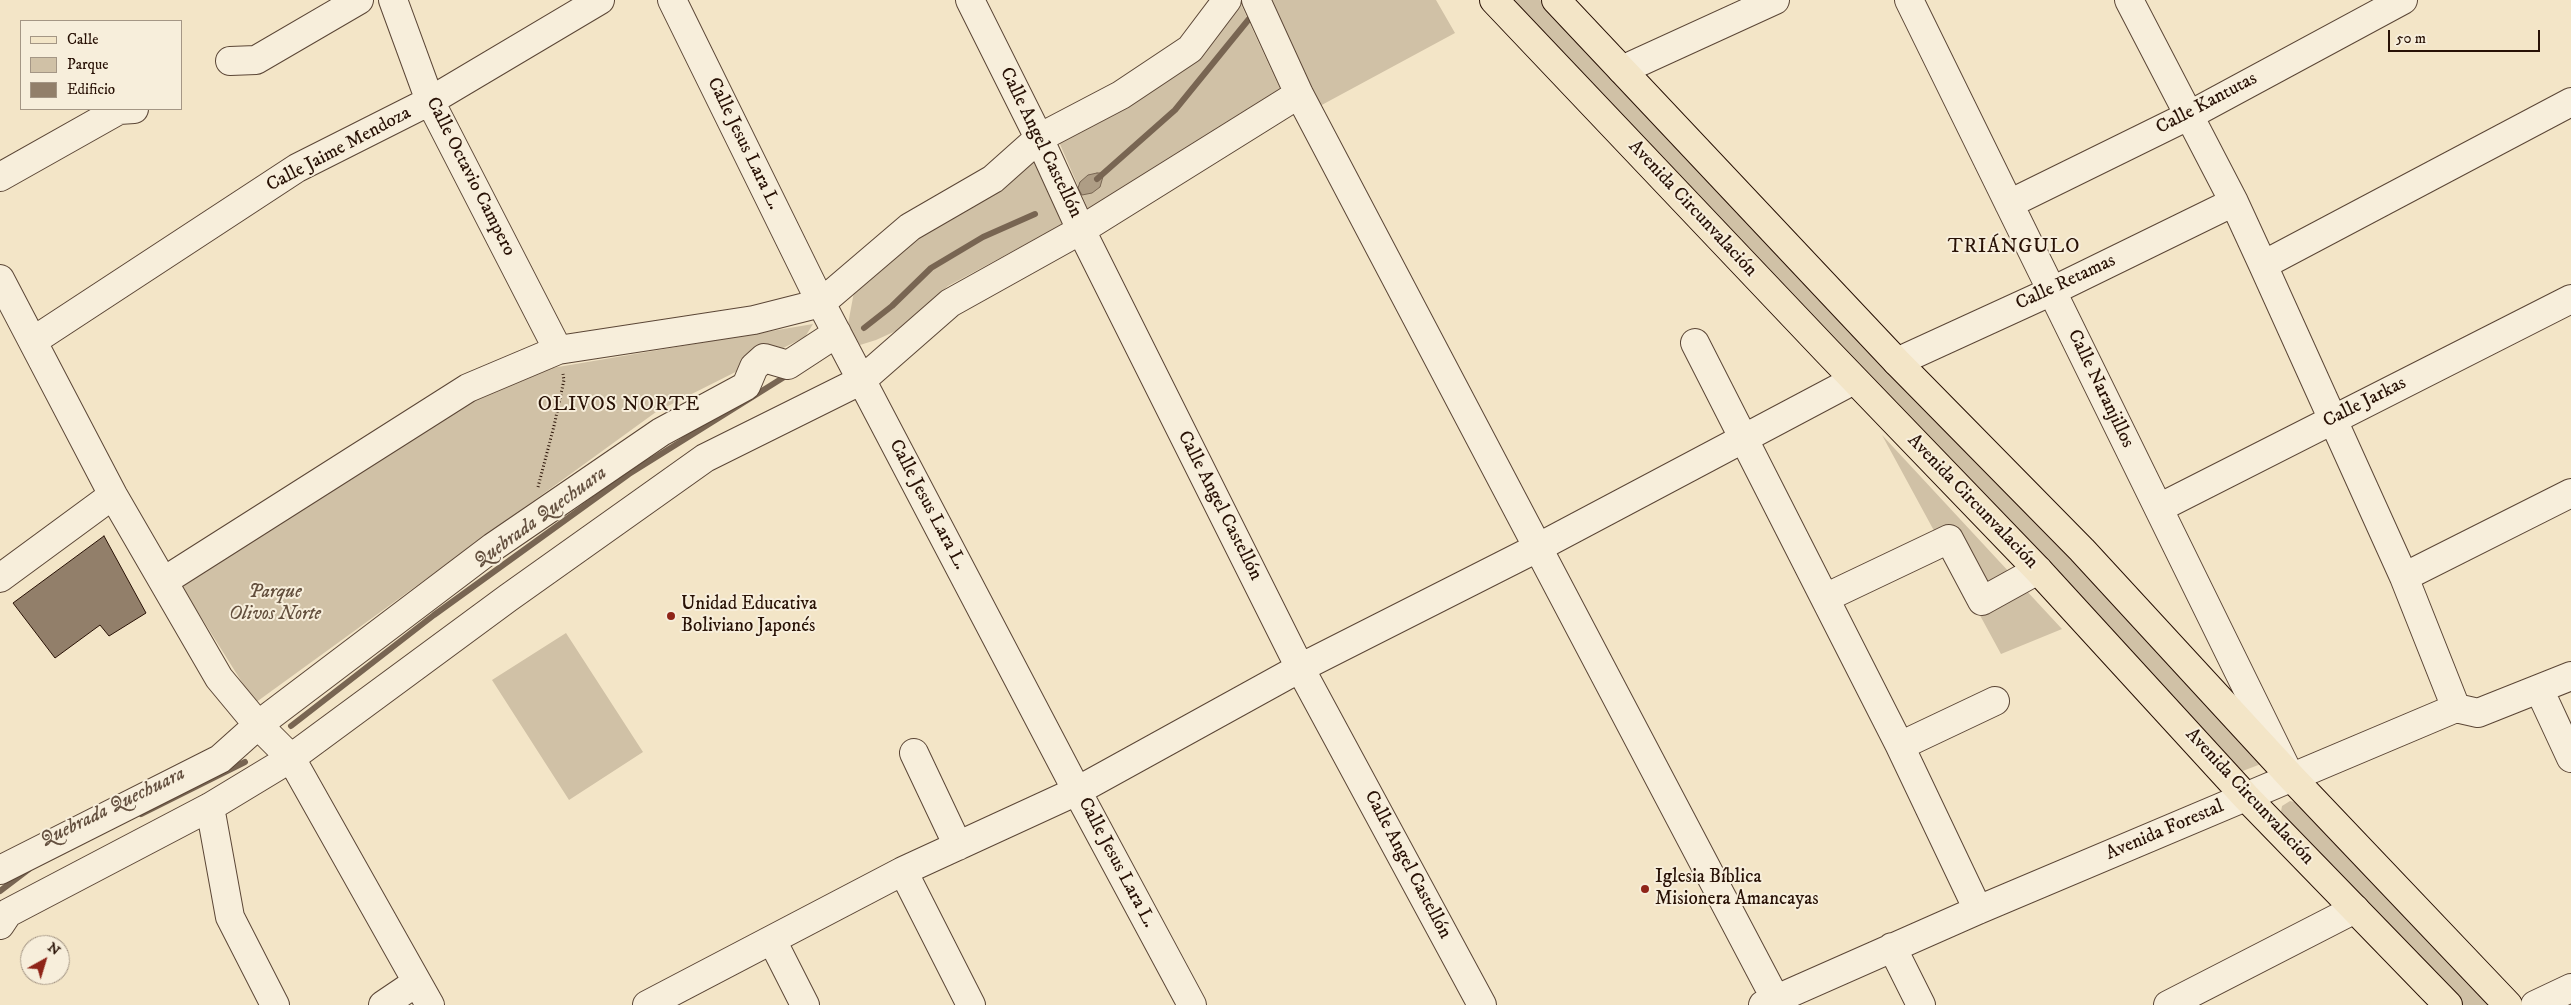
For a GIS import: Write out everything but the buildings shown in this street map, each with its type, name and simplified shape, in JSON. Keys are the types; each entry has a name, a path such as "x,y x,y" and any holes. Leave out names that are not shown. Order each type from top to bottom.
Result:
{"main road":[{"name":"Avenida Circunvalación","path":"1494,0 1854,380 2038,570 2246,797 2448,1005"},
{"path":"1556,0 1897,362 2082,550 2292,778 2508,1005"}],"street":[{"path":"230,61 256,60 359,0"},
{"name":"Calle Octavio Campero","path":"393,0 430,101 558,350"},
{"name":"Calle Jaime Mendoza","path":"33,341 297,168 430,101 600,0"},
{"name":"Calle Jesus Lara L.","path":"672,0 837,333 1077,791 1192,1005"},
{"name":"Calle Angel Castellón","path":"970,0 1039,138 1081,230 1300,668 1482,1005"},
{"path":"164,581 468,388 558,350 754,320 821,302 910,227 993,179 1039,138 1120,95 1190,49 1228,0"},
{"path":"1256,0 1299,94 1539,547 1770,1002"},
{"path":"1622,70 1775,0"},
{"name":"Calle Naranjillos","path":"1909,0 2292,778"},
{"path":"2129,0 2234,202 2334,418 2404,577 2456,708 2478,713 2571,676"},
{"name":"Calle Kantutas","path":"2009,204 2188,116 2403,0"},
{"path":"0,925 8,913 210,807 291,758 508,598 705,458 862,380 950,303 1081,230 1299,94"},
{"path":"2263,265 2571,102"},
{"path":"0,177 119,110"},
{"name":"Calle Retamas","path":"1897,362 2052,291 2234,202"},
{"path":"0,279 113,495 219,678 258,725 291,758 424,993 383,1005"},
{"name":"Calle Jarkas","path":"2159,508 2571,299"},
{"path":"0,870 220,759 258,725 493,547 661,432 746,386 754,367 764,358 788,366 837,333"},
{"path":"1695,343 1900,746 1978,910"},
{"path":"647,1005 903,871 1077,791 1300,668 1539,547 1854,380"},
{"path":"2404,577 2571,492"},
{"path":"0,578 113,495"},
{"path":"1825,598 1950,539 1982,601 2038,570"},
{"path":"2538,689 2571,758"},
{"path":"1900,746 1995,701"},
{"name":"Avenida Forestal","path":"1770,1002 1978,910 2456,708"},
{"path":"914,753 958,846"},
{"path":"210,807 230,917 274,1005"},
{"path":"903,871 971,1005"},
{"path":"2168,1005 2355,910"},
{"path":"772,940 805,1005"},
{"path":"1892,947 1921,1005"},
{"path":"2535,1005 2571,988"}],"path":[{"path":"537,488 564,380 558,350"}],"green space":[{"path":"1239,0 1280,89 1088,209 1059,142"},
{"path":"1269,0 1436,0 1455,33 1318,107"},
{"path":"1509,0 1540,0 1890,370 2078,563 2261,764 2240,772"},
{"path":"1034,160 1063,224 948,286 898,330 860,345 848,324 854,292 912,237 1003,190"},
{"name":"Parque Olivos Norte","path":"813,324 805,337 656,412 255,703 179,582 482,394 540,370"},
{"path":"1882,435 2062,629 2001,654"},
{"path":"566,633 643,752 569,800 492,680"},
{"path":"2290,801 2299,803 2492,1005 2459,1005 2280,817 2282,806"}],"shaded area":[{"path":"1104,173 1100,187 1092,193 1082,195 1078,188 1080,182 1088,175"}],"waterway":[{"name":"Quebrada Quechuara","path":"1097,179 1175,110 1249,19"},
{"name":"Quebrada Quechuara","path":"864,328 892,306 931,268 983,237 1035,214"},
{"name":"Quebrada Quechuara","path":"291,726 434,615 629,474 789,374"},
{"name":"Quebrada Quechuara","path":"141,814 245,762"},
{"name":"Quebrada Quechuara","path":"0,891 29,869"}],"place":[{"name":"Unidad Educativa Boliviano Japonés","path":"671,616"},
{"name":"Iglesia Bíblica Misionera Amancayas","path":"1645,889"}],"district":[{"name":"TRIÁNGULO","path":"2014,248"},
{"name":"OLIVOS NORTE","path":"619,406"}]}
